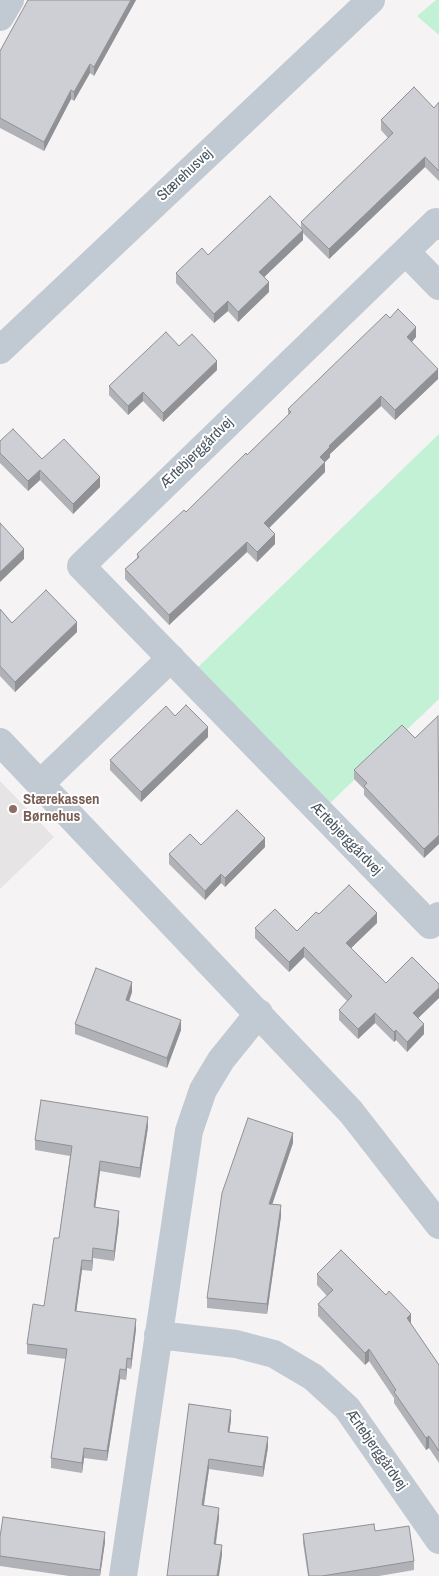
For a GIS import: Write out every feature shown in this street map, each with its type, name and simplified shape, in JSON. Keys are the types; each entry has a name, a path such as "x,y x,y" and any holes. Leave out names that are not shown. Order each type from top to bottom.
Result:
{"street":[{"path":"0,18 10,0"},
{"name":"Stærehusvej","path":"0,350 371,0"},
{"name":"Ærtebjerggårdvej","path":"439,226 436,222 81,566 430,925 439,916"},
{"path":"406,252 439,286"},
{"path":"40,784 171,658"},
{"path":"0,742 351,1112 439,1225"},
{"path":"123,1576 189,1131 203,1090 220,1060 259,1013"},
{"name":"Ærtebjerggårdvej","path":"158,1336 246,1347 274,1354 312,1377 347,1408 439,1540"}],"shaded area":[{"name":"Stærekassen Børnehus","path":"0,781 54,837 0,889"}],"green space":[{"path":"436,0 439,0 439,35 417,16"},
{"path":"439,434 439,699 329,804 197,668"}],"building":[{"path":"28,0 131,0 94,67 90,64 74,92 71,90 44,142 0,118 0,51"},
{"path":"414,87 434,108 439,102 439,171 425,157 329,249 301,222 393,133 381,120"},
{"path":"270,196 303,230 259,272 269,282 238,312 228,301 214,314 176,273 202,248 208,255"},
{"path":"398,309 416,327 407,337 438,369 395,410 381,396 329,446 320,457 325,462 264,523 275,534 257,552 247,542 169,615 125,569 139,557 137,554 184,510 186,512 246,453 247,455 291,412 288,409 386,314 390,318"},
{"path":"166,332 179,346 192,334 217,361 163,413 143,392 128,406 109,386"},
{"path":"13,429 42,459 64,439 100,477 73,504 40,470 28,481 0,453 0,441"},
{"path":"0,523 24,549 0,572"},
{"path":"46,590 77,622 15,682 0,666 0,609 12,623"},
{"path":"186,705 208,727 141,792 110,760 166,706 175,716"},
{"path":"438,716 439,835 424,849 364,786 367,783 354,770 402,725 415,738"},
{"path":"237,810 265,838 225,878 221,874 205,891 169,854 190,834 201,845"},
{"path":"349,885 377,913 346,943 386,983 412,957 439,984 439,988 413,1013 424,1024 407,1042 396,1030 394,1032 375,1013 358,1029 339,1010 352,996 304,947 289,962 255,928 275,909 297,931 316,912 319,914"},
{"path":"96,968 132,982 126,1000 181,1020 167,1058 75,1024"},
{"path":"41,1100 148,1117 140,1168 100,1161 94,1207 119,1211 114,1251 93,1248 92,1261 82,1260 75,1311 136,1319 131,1359 127,1358 126,1370 120,1369 107,1451 84,1448 82,1463 51,1458 67,1349 27,1344 33,1304 44,1306 54,1238 59,1238 72,1146 35,1140"},
{"path":"248,1118 293,1133 269,1204 281,1205 267,1304 207,1298 222,1193"},
{"path":"341,1250 386,1295 389,1291 411,1314 407,1318 439,1365 439,1451 429,1436 426,1438 394,1392 396,1390 369,1349 365,1353 318,1304 333,1290 317,1274"},
{"path":"189,1404 231,1410 228,1432 268,1437 263,1467 209,1459 202,1505 219,1508 214,1544 222,1545 217,1576 167,1576"},
{"path":"3,1517 105,1532 100,1570 0,1556"},
{"path":"374,1524 375,1531 409,1526 414,1561 322,1576 309,1576 303,1534"}],"place":[{"name":"Stærekassen Børnehus","path":"13,809"}]}
